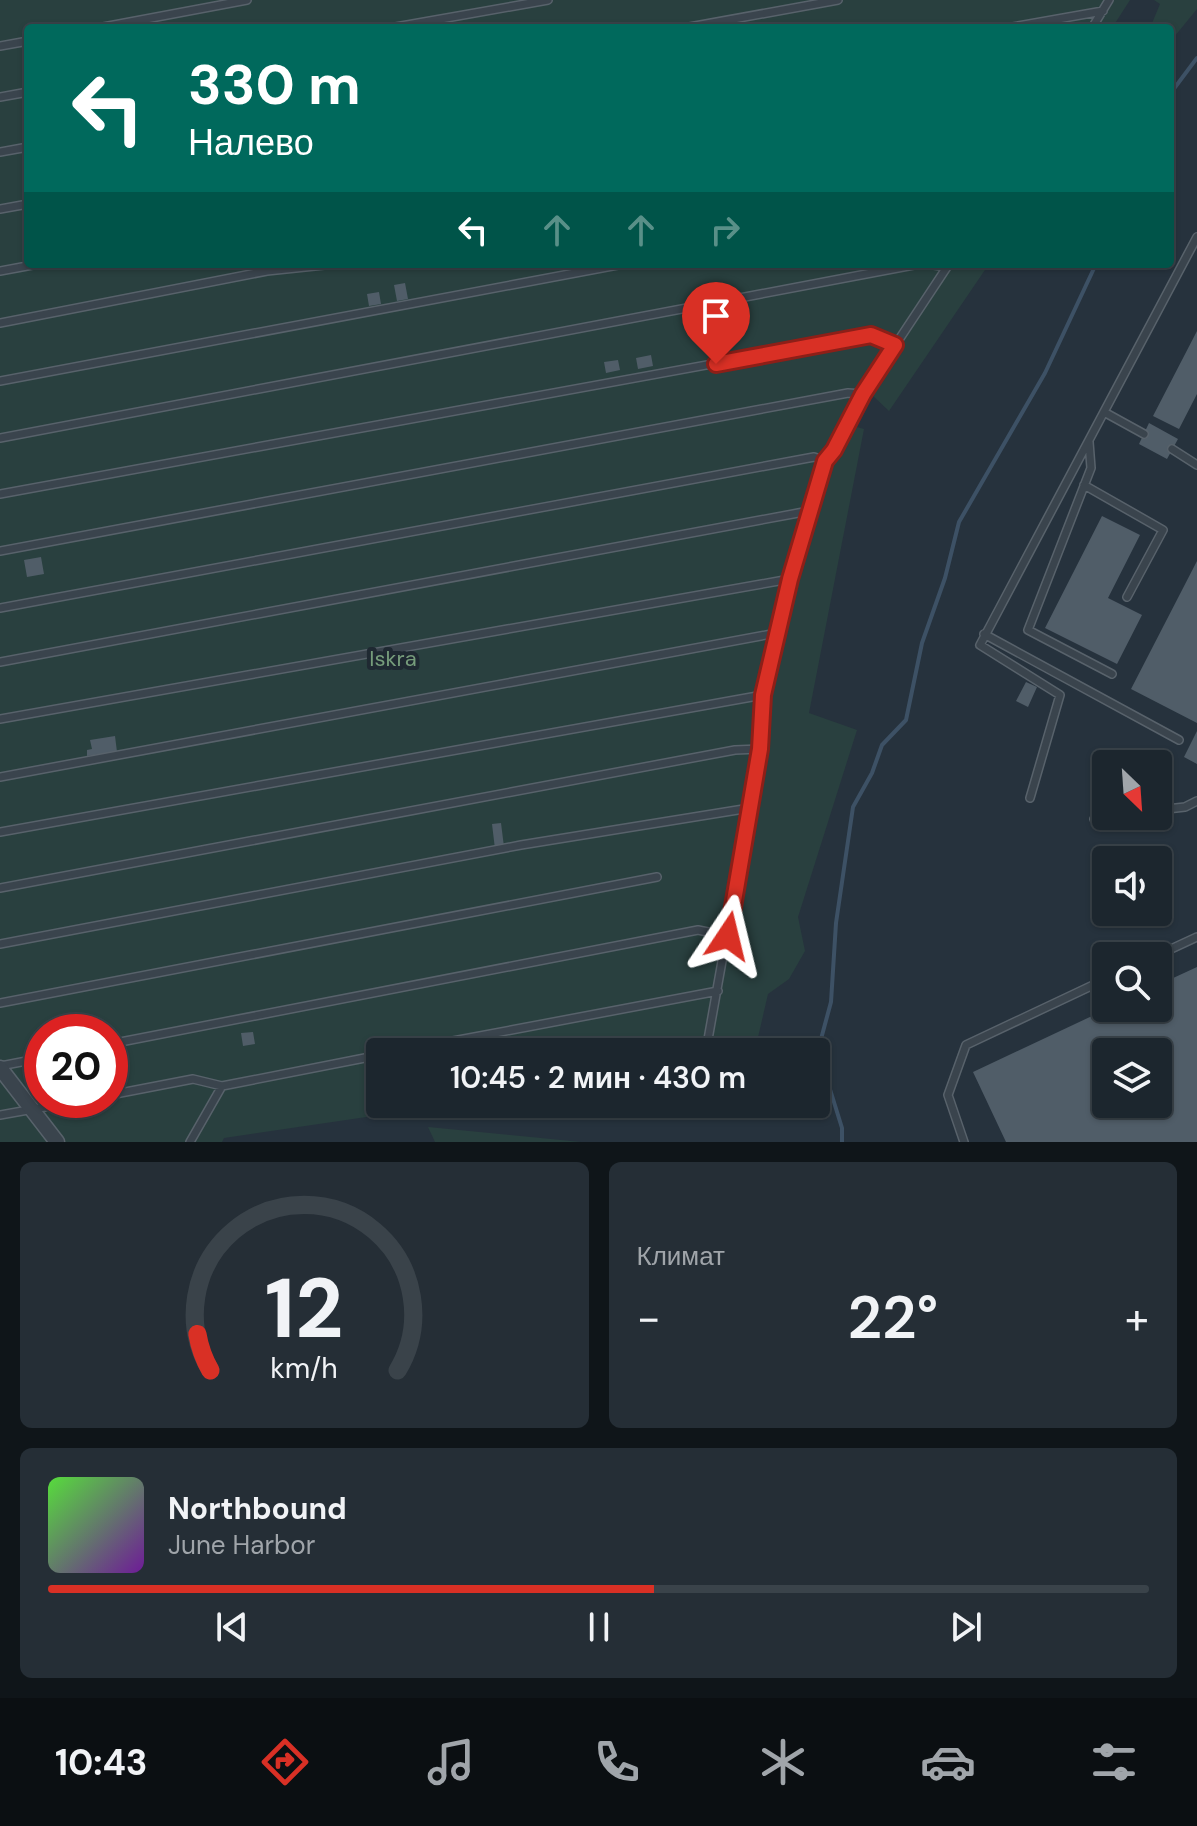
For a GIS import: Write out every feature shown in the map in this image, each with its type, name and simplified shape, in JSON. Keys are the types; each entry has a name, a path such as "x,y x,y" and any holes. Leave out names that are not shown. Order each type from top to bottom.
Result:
{"street":[{"path":"0,1067 24,1098"},
{"path":"39,1118 57,1142"}],"lane":[{"path":"119,24 247,0"},
{"path":"413,24 548,0"},
{"path":"706,24 838,0"},
{"path":"1095,24 1109,0"},
{"path":"1030,24 1103,11"},
{"path":"0,46 24,42"},
{"path":"0,97 24,93"},
{"path":"0,152 24,148"},
{"path":"0,209 24,205"},
{"path":"1030,798 1060,695 980,645 1197,237"},
{"path":"1189,254 1197,248"},
{"path":"0,271 24,267"},
{"path":"0,323 296,268"},
{"path":"0,381 602,268"},
{"path":"0,438 898,268"},
{"path":"708,1038 760,749 763,695 809,511 825,461 834,450 863,394 947,268"},
{"path":"0,494 871,335 895,345"},
{"path":"0,551 848,393 863,394"},
{"path":"1104,412 1144,434"},
{"path":"1089,440 1091,468 1028,630 1112,674"},
{"path":"1172,449 1197,465"},
{"path":"0,608 814,457 825,461"},
{"path":"1084,485 1163,530 1127,597"},
{"path":"0,662 809,511"},
{"path":"0,719 790,579"},
{"path":"0,777 777,633"},
{"path":"984,634 1179,740"},
{"path":"0,832 763,695"},
{"path":"0,888 735,750 760,749"},
{"path":"1172,808 1197,801"},
{"path":"0,944 492,851 750,808"},
{"path":"0,1003 657,877"},
{"path":"128,1041 698,930 728,936"},
{"path":"1172,949 1197,937"},
{"path":"964,1142 948,1095 966,1045 1092,986"},
{"path":"469,1038 718,991"},
{"path":"128,1092 193,1079 222,1086 366,1058"},
{"path":"0,1067 24,1062"},
{"path":"190,1142 222,1086"},
{"path":"0,1115 24,1111"}],"green space":[{"name":"Iskra","path":"0,0 1130,0 1115,24 24,24 24,268 986,268 889,411 871,394 850,425 864,429 809,713 857,730 798,917 805,951 789,979 768,994 758,1038 366,1038 366,1117 224,1138 222,1142 0,1142"},
{"path":"1154,0 1197,0 1197,9 1174,37 1174,24 1152,24 1160,4"},
{"path":"428,1127 581,1142 435,1142"}],"building":[{"path":"405,283 408,299 397,301 394,285"},
{"path":"379,292 381,304 369,306 367,294"},
{"path":"1197,331 1197,394 1179,429 1153,416"},
{"path":"651,355 653,366 638,369 636,358"},
{"path":"618,360 620,370 606,373 604,362"},
{"path":"1149,423 1178,439 1167,459 1139,444"},
{"path":"1102,516 1140,535 1108,598 1142,615 1117,664 1045,628"},
{"path":"41,557 44,574 27,577 24,560"},
{"path":"1197,561 1197,723 1131,689"},
{"path":"1026,682 1037,687 1028,707 1016,701"},
{"path":"1197,731 1197,764 1184,757"},
{"path":"115,736 117,752 87,756 87,750 92,749 90,740"},
{"path":"501,823 504,847 495,849 492,824"},
{"path":"1197,967 1197,1142 1006,1142 973,1072 1092,1016 1092,1022 1172,1022 1172,979"},
{"path":"253,1032 255,1044 243,1046 241,1033"}],"waterway":[{"path":"1174,89 1197,58"},
{"path":"842,1142 842,1128 824,1070 821,1039 831,1002 836,923 853,807 872,773 882,745 906,720 922,643 945,578 959,522 1045,373 1094,268"}],"route":[{"path":"716,364 871,335 895,345 825,461 809,511 763,695 760,749 728,936"}]}
